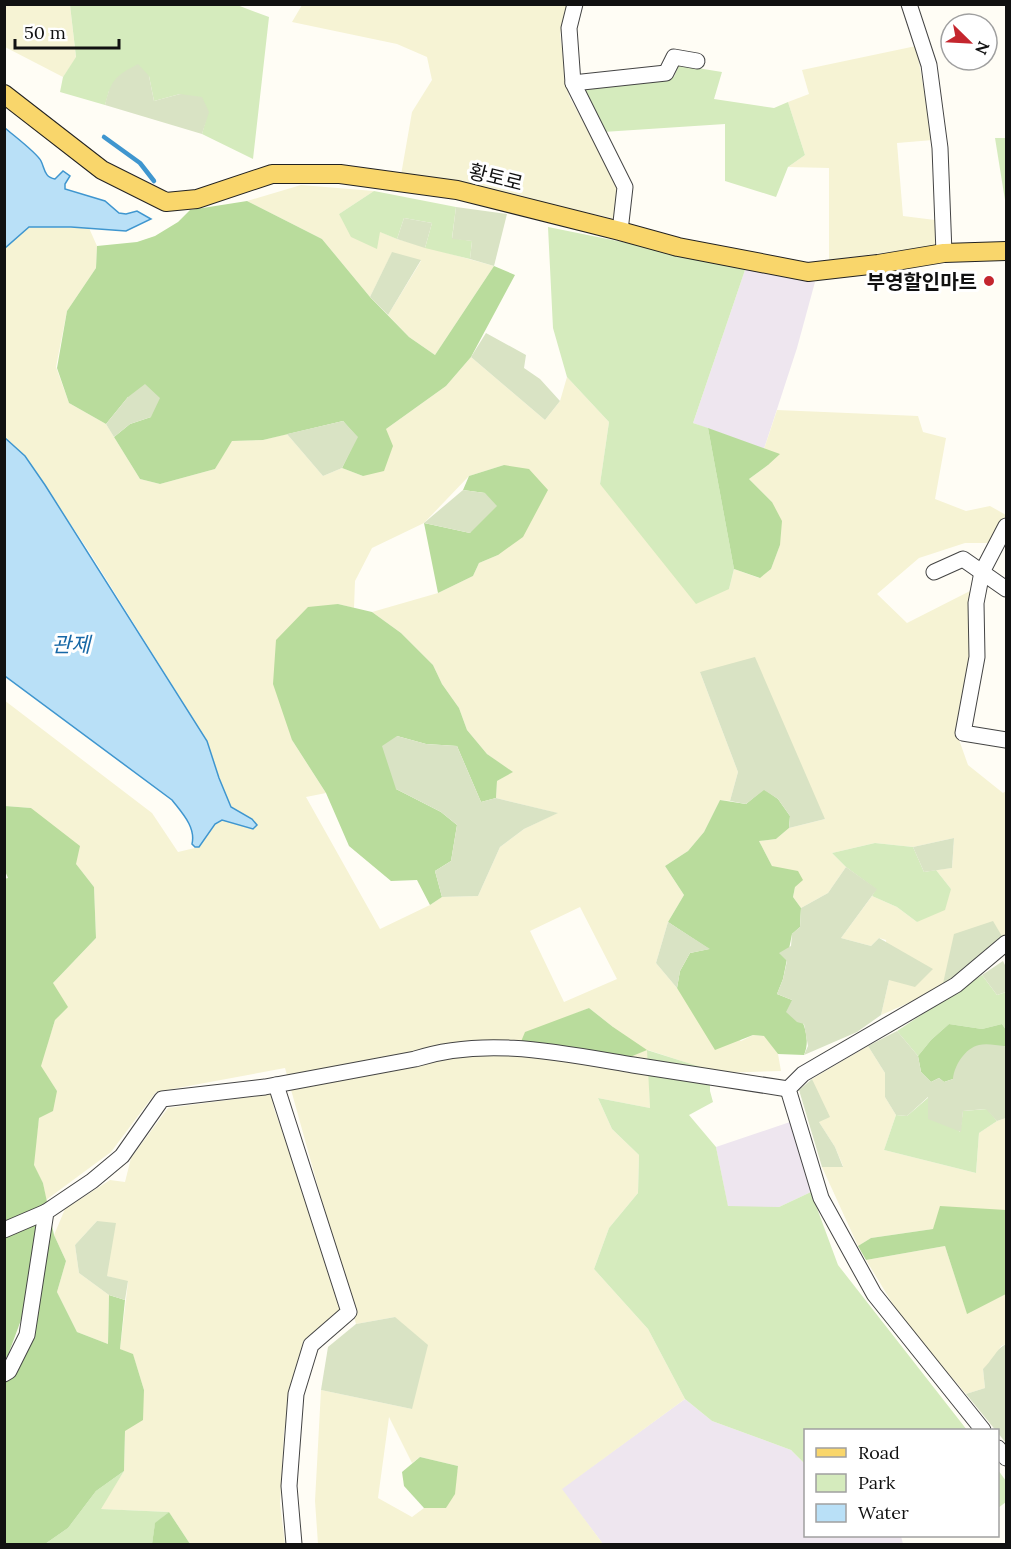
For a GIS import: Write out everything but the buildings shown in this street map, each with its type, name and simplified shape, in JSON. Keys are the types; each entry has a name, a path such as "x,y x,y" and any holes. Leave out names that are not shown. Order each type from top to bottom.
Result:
{"main road":[{"name":"황토로","path":"4,94 102,170 166,202 197,199 272,174 340,174 457,190 678,247 808,272 944,253 1006,251"}],"street":[{"path":"575,4 569,28 573,83 625,188 620,231"},
{"path":"909,4 929,65 940,148 944,253"},
{"path":"573,83 666,73 674,57 697,61"},
{"path":"1006,526 982,572 976,603 977,657 963,733 1006,740"},
{"path":"934,572 963,559 1006,589"},
{"path":"788,1089 803,1074 956,985 1006,944"},
{"path":"4,1230 46,1212 122,1156 162,1099 276,1085 415,1059 435,1052 501,1047 604,1060 788,1089"},
{"path":"276,1085 349,1312 311,1345 296,1394 289,1486 294,1545"},
{"path":"788,1089 821,1198 874,1294 981,1429"},
{"path":"4,1374 9,1371 27,1335 46,1212"}],"shaded area":[{"path":"4,5 70,5 76,58 63,77 5,47"},
{"path":"302,5 568,5 560,34 569,96 617,184 616,219 494,192 401,175 412,112 432,80 427,57 397,44 292,22"},
{"path":"916,46 933,140 897,143 903,216 935,220 936,246 829,260 829,168 788,167 805,155 788,102 809,94 802,70"},
{"path":"301,185 374,191 339,214 397,239 494,266 435,355 409,337 388,315 421,261 392,253 370,297 322,239 247,201"},
{"path":"28,227 89,228 97,246 96,268 67,311 56,367 69,403 106,424 140,479 160,484 215,469 231,441 263,440 287,434 323,476 342,468 363,476 386,429 446,386 471,357 545,420 560,401 567,377 609,422 600,484 729,589 734,569 759,578 771,569 780,545 772,502 749,479 768,465 764,449 777,410 918,416 923,432 946,438 935,499 966,511 990,506 1006,515 992,543 965,543 919,558 877,594 907,623 970,591 972,653 957,734 968,765 1003,793 1006,791 1006,934 942,988 881,1015 889,980 886,940 879,938 871,946 841,938 872,896 897,907 917,922 951,889 936,870 952,868 954,838 913,847 875,843 832,853 846,867 828,893 801,908 793,897 795,887 772,866 759,841 776,839 789,828 825,819 700,672 738,772 730,801 720,800 704,832 688,851 665,866 684,895 668,922 656,963 677,988 741,1041 753,1035 765,1036 778,1054 781,1071 718,1073 648,1050 650,1108 598,1098 612,1129 639,1155 638,1193 609,1228 594,1269 648,1329 685,1399 562,1489 603,1544 318,1544 315,1501 321,1390 412,1409 395,1317 356,1324 285,1068 156,1092 111,1152 46,1200 43,1183 33,1165 39,1118 57,1091 40,1066 55,1020 53,983 96,938 94,887 31,808 5,806 4,700 152,813 178,852 199,847 215,824 222,820 253,828 252,819 231,807 207,741 90,553 25,456 5,437 5,248","holes":["504,465 498,555 479,563 473,576 438,593 372,612 401,633 433,665 442,684 459,708 467,730 487,754 512,772 497,781 496,798 557,813 524,829 500,847 478,896 442,897 380,929 306,797 326,793 292,740 338,604 354,608 355,581 372,548 424,523 469,476","580,907 617,979 564,1002 530,931","589,1008 613,1027 562,1019","389,1417 412,1463 420,1457 458,1466 446,1508 424,1508 412,1517 378,1498"]},
{"path":"746,267 815,282 797,348 764,449 693,423"},
{"path":"868,1046 885,1073 885,1097 896,1115 884,1150 976,1173 979,1133 1006,1118 1006,1210 994,1210 933,1229 871,1238 858,1246 822,1167 843,1166 835,1147 819,1122 812,1079"},
{"path":"272,1094 274,1109 347,1305 303,1341 284,1432 280,1503 285,1544 190,1544 169,1512 100,1509 124,1471 125,1431 144,1390 133,1355 120,1349 128,1282 107,1276 97,1221 75,1245 79,1273 109,1295 108,1344 77,1332 57,1292 66,1261 54,1235 65,1209 110,1180 125,1182 131,1158 168,1108"},
{"path":"790,1122 811,1192 779,1207 728,1207 716,1147"},
{"path":"945,1246 967,1313 1006,1294 1006,1344 1001,1346 992,1362 983,1369 985,1388 966,1394 902,1319 866,1260"},
{"path":"685,1399 712,1421 791,1450 804,1463 804,1537 901,1537 903,1544 603,1544 561,1489"}],"green space":[{"path":"70,5 237,5 269,17 253,159 202,134 208,112 180,94 154,101 149,76 109,91 105,105 60,92 63,77 76,57"},
{"path":"138,64 149,76 154,101 180,94 202,97 209,112 202,134 105,105 109,90 115,80"},
{"path":"679,65 722,72 714,99 774,108 788,102 805,155 788,167 776,197 725,181 725,124 603,132 580,85 674,77"},
{"path":"995,138 1006,138 1006,201 1005,200"},
{"path":"374,191 456,207 452,238 472,241 470,259 425,248 432,223 404,218 397,239 380,232 377,249 351,237 339,214"},
{"path":"247,201 322,239 370,297 409,337 435,355 494,266 515,275 471,357 446,386 386,429 393,446 384,471 363,476 342,468 357,437 343,421 263,440 232,441 215,469 160,484 140,479 114,437 130,424 151,417 128,397 106,424 69,403 57,368 67,311 96,268 97,246 137,242 155,236 178,222 190,210"},
{"path":"456,207 507,214 494,266 470,259 472,241 452,239"},
{"path":"404,218 432,223 425,248 397,239"},
{"path":"548,227 746,267 693,423 708,428 734,569 729,589 696,604 600,484 609,422 567,377 553,328"},
{"path":"392,252 421,260 388,315 370,297"},
{"path":"486,333 526,355 524,368 540,379 560,401 545,420 471,357"},
{"path":"145,384 160,398 151,417 130,424 114,437 106,424 128,397"},
{"path":"343,421 358,437 342,468 323,476 287,434"},
{"path":"708,428 780,454 749,479 772,502 782,521 780,545 771,569 760,578 734,569"},
{"path":"504,465 529,469 548,490 523,537 498,555 479,563 473,576 438,593 424,523 470,533 485,493 463,490 469,476"},
{"path":"463,490 485,493 497,506 470,533 424,523"},
{"path":"338,604 372,612 401,633 433,665 442,684 459,708 467,730 487,754 513,772 497,781 496,798 481,802 457,746 426,744 397,736 396,789 441,812 457,825 451,861 435,871 442,897 430,905 417,880 391,881 349,846 326,793 292,740 273,684 276,640 308,607"},
{"path":"755,657 825,819 789,828 790,816 778,799 764,790 746,804 730,801 738,772 700,672"},
{"path":"397,736 426,744 457,746 481,802 496,798 558,813 524,829 500,847 478,896 442,897 435,871 451,861 457,825 441,812 396,789 382,746"},
{"path":"764,789 778,799 790,816 789,828 776,839 759,841 772,866 798,871 803,880 795,887 793,897 801,908 800,927 792,934 783,979 777,994 792,1000 802,1020 807,1041 804,1055 778,1054 764,1036 753,1035 715,1050 677,988 680,971 690,953 709,949 668,922 684,895 665,866 688,851 704,832 720,800 746,804"},
{"path":"5,806 31,808 80,846 76,864 94,887 96,938 53,983 68,1007 55,1020 41,1066 57,1091 53,1111 39,1118 34,1165 43,1183 54,1235 66,1261 57,1292 77,1332 108,1344 109,1295 125,1300 120,1349 133,1354 144,1390 143,1420 125,1431 124,1471 96,1491 68,1528 45,1544 4,1544 5,1383 17,1372 34,1328 24,1312 5,1359 4,879 8,878 5,871"},
{"path":"954,838 952,868 924,872 913,847"},
{"path":"875,843 913,847 924,872 936,870 951,889 945,910 917,922 897,907 872,896 876,889 846,867 832,853"},
{"path":"846,867 877,889 841,938 871,946 879,938 933,969 915,987 889,980 881,1015 857,1032 804,1055 808,1046 804,1024 797,1022 786,1012 792,1000 777,994 787,961 779,953 791,946 792,934 800,927 801,908 828,893"},
{"path":"993,921 1003,938 942,988 954,934"},
{"path":"668,922 710,949 690,953 680,971 677,988 656,963"},
{"path":"1003,961 1006,967 1006,992 997,995 982,975"},
{"path":"982,975 997,995 1006,992 1006,1030 1002,1024 982,1029 949,1024 918,1056 897,1031"},
{"path":"589,1008 647,1050 630,1057 520,1044 525,1032"},
{"path":"949,1024 982,1029 1002,1024 1006,1030 1006,1048 1004,1046 953,1079 944,1082 939,1078 931,1082 921,1072 918,1056"},
{"path":"897,1031 918,1056 921,1072 931,1082 939,1078 944,1082 953,1079 961,1058 974,1047 985,1044 1004,1046 1006,1048 1006,1118 997,1121 986,1109 963,1111 961,1132 928,1119 928,1097 907,1116 896,1115 885,1097 885,1073 868,1046"},
{"path":"647,1050 710,1070 710,1091 713,1102 689,1115 716,1147 728,1206 779,1207 811,1192 838,1265 966,1429 804,1429 804,1463 791,1450 712,1421 685,1399 648,1329 594,1269 609,1228 638,1193 639,1155 612,1129 598,1098 650,1108"},
{"path":"812,1079 830,1117 819,1122 835,1147 843,1167 822,1167 799,1090"},
{"path":"929,1097 960,1132 963,1111 987,1109 997,1121 979,1133 976,1173 884,1150 896,1115 907,1116"},
{"path":"940,1206 1006,1210 1006,1294 967,1314 945,1246 866,1260 858,1246 871,1238 933,1229"},
{"path":"97,1221 116,1223 107,1276 128,1281 125,1300 109,1295 79,1273 75,1245"},
{"path":"395,1317 428,1345 412,1409 321,1390 328,1347 356,1324"},
{"path":"1006,1344 1006,1443 999,1434 999,1429 995,1429 966,1394 985,1388 983,1369"},
{"path":"420,1457 458,1466 455,1494 446,1508 424,1508 404,1486 402,1472"},
{"path":"124,1471 101,1509 169,1512 155,1524 152,1544 45,1544 68,1528 96,1491"},
{"path":"999,1471 1006,1481 1006,1502 999,1507"},
{"path":"169,1512 190,1544 152,1544 155,1523"}],"water":[{"path":"5,128 39,158 49,176 55,179 63,171 70,176 65,189 105,201 119,213 137,211 151,219 126,231 29,227 5,248"},
{"name":"관제","path":"4,437 25,456 45,485 207,741 231,807 252,819 257,825 253,829 222,820 215,824 199,847 195,847 192,844 190,826 172,800 5,676"}],"waterway":[{"path":"104,137 140,163 154,181"}],"place":[{"name":"부영할인마트","path":"989,281"}]}
